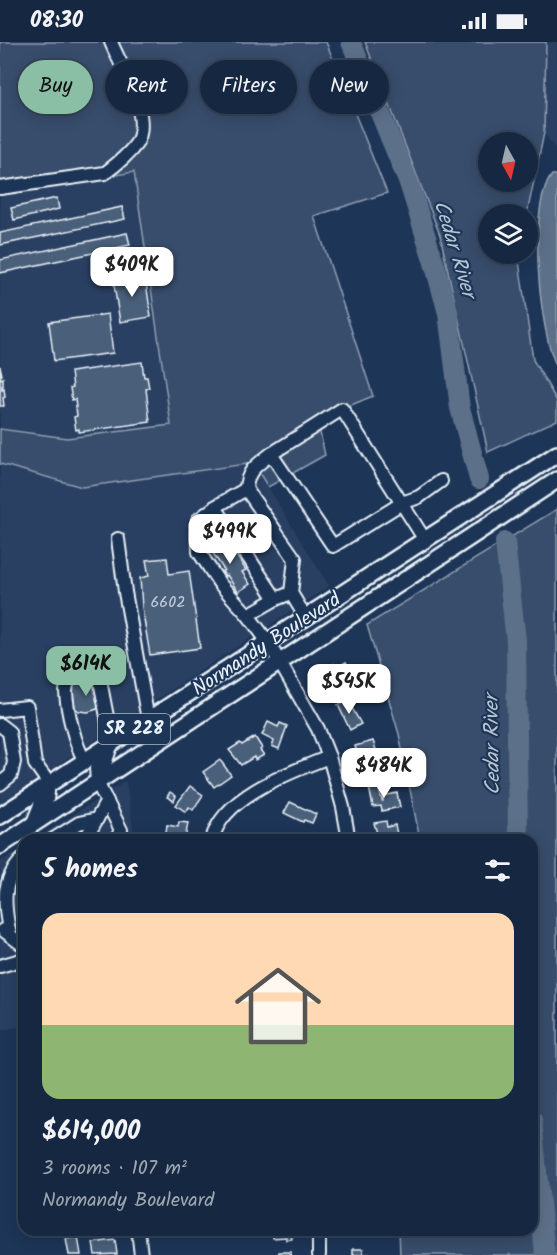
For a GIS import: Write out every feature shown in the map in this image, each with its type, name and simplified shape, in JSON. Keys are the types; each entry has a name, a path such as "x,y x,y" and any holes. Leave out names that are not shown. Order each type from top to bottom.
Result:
{"main road":[{"name":"Normandy Boulevard","path":"0,816 557,454"},
{"name":"Normandy Boulevard","path":"18,834 557,480"},
{"path":"361,608 364,597 419,558 425,540"},
{"name":"Normandy Boulevard","path":"0,846 18,834"}],"street":[{"path":"0,188 105,172 136,143 141,128 136,96 111,42"},
{"path":"306,618 291,593 295,559 246,489 247,477 271,454 342,409 425,540"},
{"path":"271,454 333,546 402,503 419,497 441,481"},
{"path":"246,489 198,520 199,552 220,584 248,615 268,642 318,729 329,757 349,834"},
{"path":"215,507 276,599"},
{"path":"118,539 148,720"},
{"path":"248,615 291,593"},
{"path":"85,761 79,753 75,740 66,690 74,669 92,667 99,675 112,743 106,761 96,768 97,782 121,830 119,834"},
{"path":"0,710 27,707 35,764 50,783 47,800 40,805 32,825"},
{"path":"0,725 9,732 14,762 11,776 0,784"},
{"path":"214,834 217,824 229,808 280,776 329,757"},
{"path":"14,762 35,764"},
{"path":"88,834 107,801"},
{"path":"62,834 79,823 97,819"},
{"path":"18,864 4,894 5,932 18,942"},
{"path":"0,966 18,961"},
{"path":"139,1236 141,1255"},
{"path":"319,1236 319,1255"}],"shaded area":[{"path":"0,42 326,42 333,60 309,60 309,114 355,114 387,193 314,216 373,396 317,419 325,455 268,487 253,463 82,487 0,464 0,429 67,438 171,425 134,172 0,194"},
{"path":"365,42 546,42 544,133 538,162 538,132 478,132 478,192 532,192 529,204 478,204 478,264 519,264 533,360 557,401 557,420 488,452 440,235 389,104 389,60 372,60"},
{"path":"546,42 557,42 557,152 544,133"},
{"path":"134,171 171,425 67,438 0,429 0,194"},
{"path":"552,175 557,175 557,367 545,327 538,270 540,213 544,190"},
{"path":"253,463 329,586 0,803 0,464 82,487"},
{"path":"557,509 557,1255 400,1255 399,1236 538,1236 538,834 419,834 399,734 367,625"},
{"path":"126,781 134,834 43,834"},
{"path":"18,851 18,1027 0,1030 0,862"}],"building":[{"path":"57,198 59,209 14,220 11,208"},
{"path":"122,207 125,219 0,245 0,233"},
{"path":"127,233 130,245 0,273 0,260"},
{"path":"145,275 151,317 120,322 113,279"},
{"path":"108,314 113,353 54,361 49,322"},
{"path":"142,362 144,377 147,377 149,388 146,389 150,422 79,432 79,429 76,430 75,399 72,400 70,388 73,387 71,372"},
{"path":"0,375 1,379 3,378 4,406 0,406"},
{"path":"220,538 231,554 234,552 246,570 242,572 250,584 238,592 227,575 225,576 222,571 224,570 208,546"},
{"path":"167,558 169,574 189,571 200,648 150,655 140,578 149,576 146,560"},
{"path":"346,662 351,670 346,673 351,681 339,689 332,677 323,682 318,674 334,664 336,668"},
{"path":"94,680 100,705 97,709 88,712 79,711 75,708 72,687 74,684"},
{"path":"348,701 361,724 350,730 338,705"},
{"path":"268,722 278,727 280,723 287,726 279,749 272,746 274,741 262,735"},
{"path":"255,737 264,755 255,760 254,757 241,765 229,750"},
{"path":"373,741 377,753 369,756 370,761 360,764 355,746"},
{"path":"220,760 231,775 214,787 203,772"},
{"path":"378,785 382,801 383,796 397,793 400,807 382,811 381,806 373,807 369,787"},
{"path":"190,786 203,795 193,810 189,807 186,812 176,805"},
{"path":"170,792 176,796 174,801 167,797"},
{"path":"290,802 316,814 312,823 304,820 303,822 284,813"},
{"path":"386,821 387,827 395,825 397,834 377,834 374,823"},
{"path":"179,822 188,823 186,834 166,834 167,825 178,827"},
{"path":"273,1236 292,1236 292,1239 286,1240 286,1237 273,1238"},
{"path":"78,1237 81,1255 69,1255 66,1239"},
{"path":"115,1240 117,1254 95,1255 93,1243"},
{"path":"353,1249 363,1249 363,1254 374,1255 353,1255"},
{"path":"279,1252 291,1252 291,1255 279,1255"}],"waterway":[{"name":"Cedar River","path":"351,42 410,186 435,266 448,313 460,408 479,479"},
{"name":"Cedar River","path":"505,542 516,641 518,834"},
{"name":"Cedar River","path":"538,1182 545,1255"}]}
